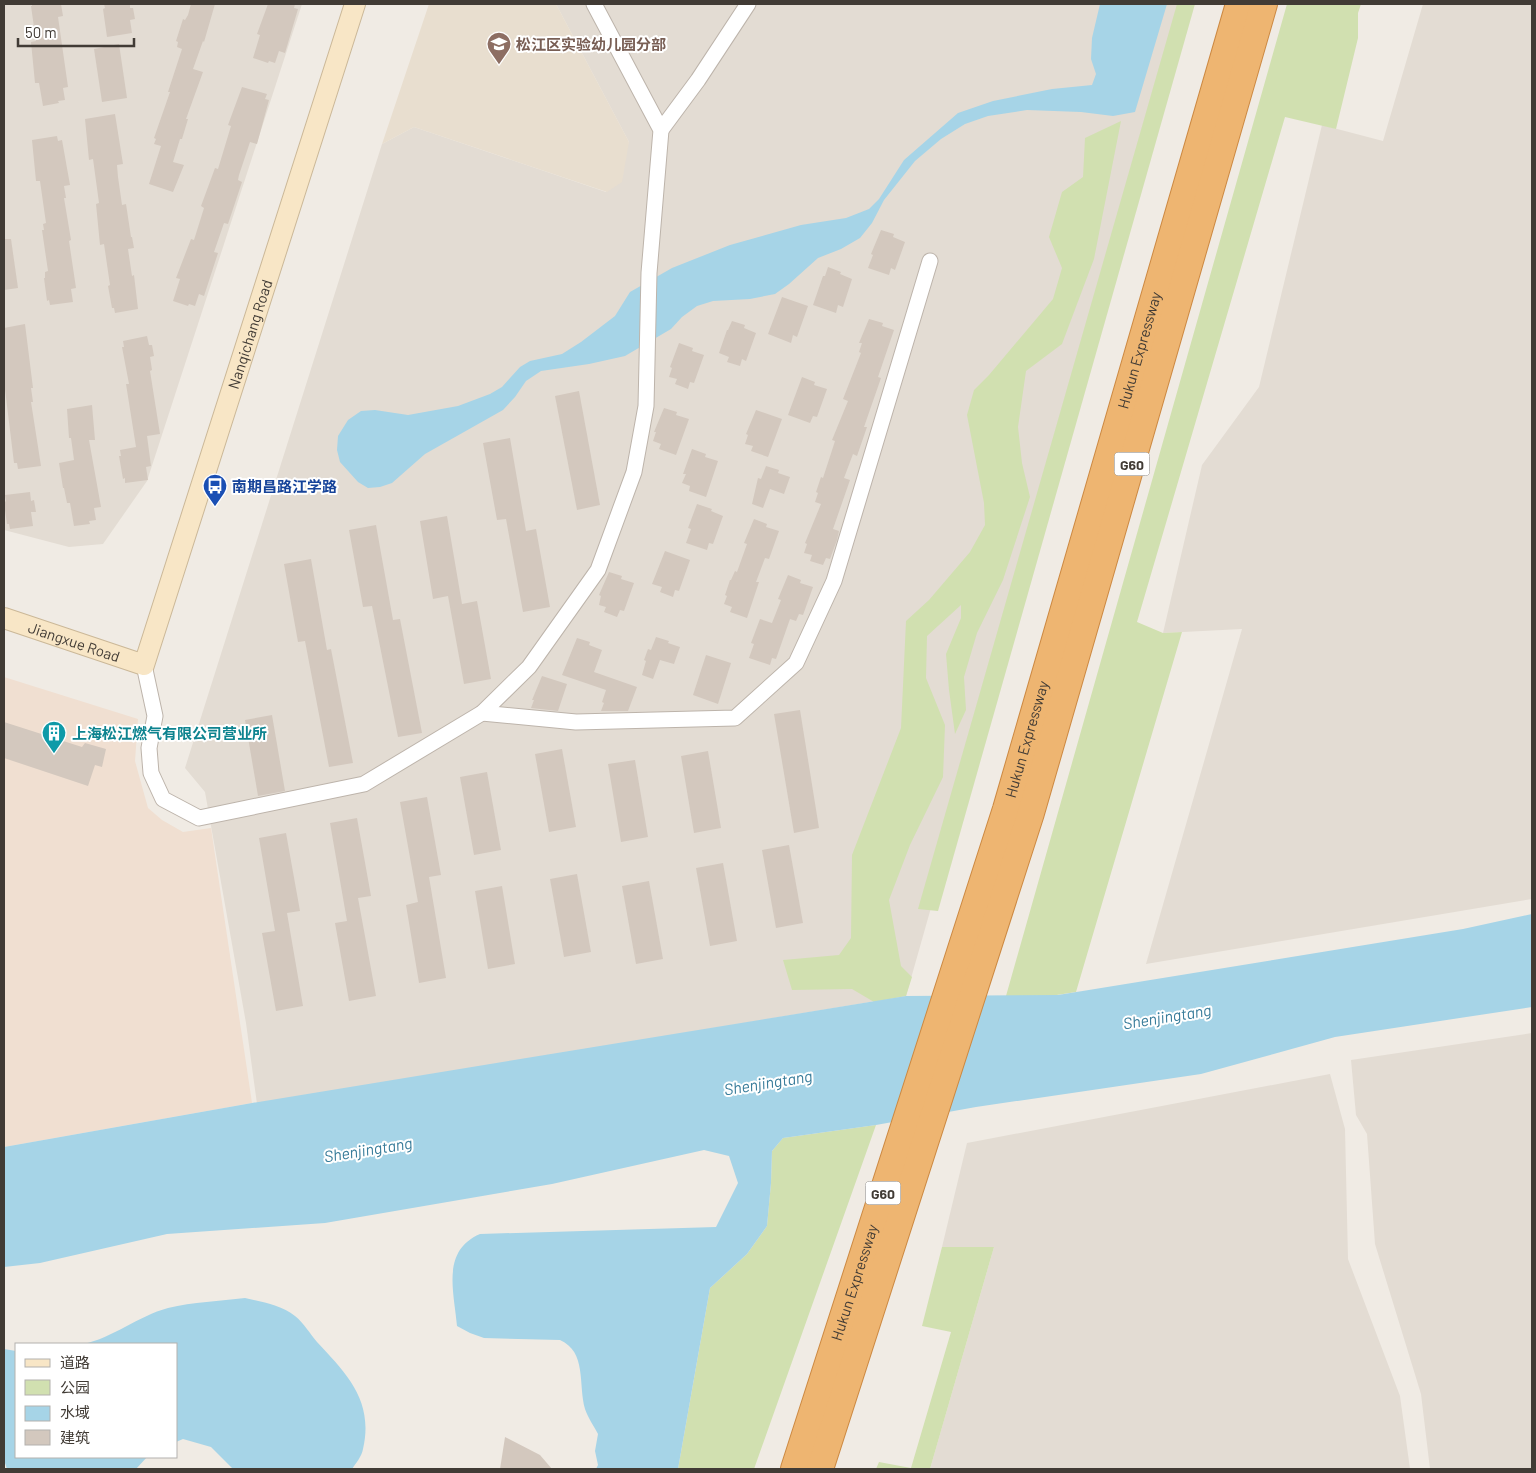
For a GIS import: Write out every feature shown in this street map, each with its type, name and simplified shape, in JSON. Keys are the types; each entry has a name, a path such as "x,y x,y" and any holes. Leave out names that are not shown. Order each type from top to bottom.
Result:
{"highway":[{"name":"Hukun Expressway","path":"820,1469 984,920 1008,799 1239,4"},
{"name":"Hukun Expressway","path":"794,1469 984,920 1031,814 1264,4"}],"main road":[{"name":"Nanqichang Road","path":"144,665 355,4"},
{"name":"Jiangxue Road","path":"4,618 144,665"}],"street":[{"path":"594,4 661,130"},
{"path":"144,665 155,716 149,748 151,773 163,799 199,818 364,784 482,713 529,666 598,570 634,472 646,406 649,274 661,130 698,80 748,4"},
{"path":"482,713 576,722 736,718 796,663 834,581 930,261"}],"shaded area":[{"path":"4,4 302,4 147,481 103,544 69,547 4,530"},
{"name":"松江区实验幼儿园分部","path":"429,4 556,4 629,142 622,182 607,192 414,127 382,144"},
{"path":"556,4 1187,4 906,996 257,1104 246,1023 205,792 185,768 382,144 414,127 606,192 629,142"},
{"path":"1423,4 1532,4 1532,899 1146,964 1242,629 1163,633 1202,465 1259,387 1322,125 1383,141"},
{"path":"4,677 138,719 135,761 148,808 162,820 183,832 211,828 252,1103 4,1147"},
{"path":"1532,1033 1532,1469 1430,1469 1421,1394 1375,1244 1367,1134 1356,1115 1351,1060"},
{"path":"1330,1074 1345,1129 1348,1259 1400,1396 1410,1469 930,1469 994,1247 942,1247 967,1143"}],"green space":[{"path":"1177,4 1195,4 938,911 918,909"},
{"path":"1287,4 1361,4 1358,13 1358,38 1336,129 1285,117 1137,622 1163,633 1182,632 1076,992 1004,1003"},
{"path":"1121,121 1094,259 1062,344 1026,371 1018,427 1022,463 1030,497 1003,580 977,633 964,677 966,710 955,734 946,654 961,618 961,605 927,636 926,678 945,725 943,777 910,845 889,900 901,966 912,977 906,996 874,1002 852,989 792,990 783,960 839,955 851,938 852,855 901,728 906,621 929,600 970,552 985,525 984,503 967,415 974,390 1053,299 1062,268 1049,237 1062,192 1083,177 1085,138"},
{"path":"876,1125 754,1469 678,1469 710,1288 747,1254 767,1226 772,1151 783,1138"},
{"path":"942,1247 994,1247 930,1469 876,1469 879,1462 911,1468 951,1332 922,1326"}],"water":[{"path":"1100,4 1167,4 1135,112 1113,116 1081,112 1027,110 988,116 965,124 941,139 915,161 884,200 872,223 860,238 841,249 818,258 775,294 750,299 713,301 697,306 682,317 671,329 625,356 589,364 541,371 526,381 503,410 425,454 392,483 368,488 358,482 340,462 337,450 338,436 348,420 361,411 375,410 408,415 458,406 490,394 502,387 520,367 530,361 562,354 581,342 615,316 630,292 672,268 730,245 801,225 846,218 869,209 879,199 904,160 958,113 993,101 1052,89 1092,85 1096,74 1091,59 1092,38"},
{"name":"Shenjingtang","path":"1532,914 1532,1007 1335,1037 1201,1074 783,1138 772,1151 767,1226 747,1254 710,1288 678,1469 596,1469 598,1465 595,1451 598,1434 585,1409 578,1361 569,1345 560,1340 484,1338 457,1326 453,1273 455,1261 460,1251 468,1241 480,1234 716,1227 738,1183 729,1156 704,1150 552,1184 325,1223 167,1234 40,1263 4,1267 4,1147 252,1103 906,996 1058,995 1463,929"},
{"path":"245,1298 290,1312 301,1322 348,1377 361,1402 365,1417 365,1432 362,1452 352,1469 233,1469 211,1447 183,1439 178,1441 178,1343 87,1343 105,1337 146,1316 168,1308"},
{"path":"4,1349 15,1351 15,1458 146,1458 136,1469 7,1469 4,1460"}],"building":[{"path":"32,4 61,4 63,16 58,17 68,87 63,88 65,100 58,101 59,103 43,106 39,83 35,83 31,42 36,41"},
{"path":"104,4 130,4 130,8 133,8 135,19 130,20 132,33 107,37"},
{"path":"191,4 215,4 204,42 193,69 203,72 173,162 184,165 173,192 149,184 161,146 154,144 156,139 154,138 182,49 177,47 178,42 176,41 183,19 185,20 188,15"},
{"path":"268,4 295,4 294,8 298,9 285,53 279,51 275,63 269,61 268,63 253,58 260,35 257,34"},
{"path":"119,44 127,98 102,102 94,49"},
{"path":"242,87 267,94 265,99 269,100 257,144 250,142 239,175 238,180 242,182 228,224 224,223 214,252 218,253 204,296 199,294 195,306 189,304 188,306 173,301 180,279 176,278 191,239 194,240 204,208 201,206 215,168 218,169 231,126 228,125"},
{"path":"115,114 123,164 117,165 118,177 122,205 126,204 134,248 128,249 132,276 134,275 138,309 115,313 114,308 112,308 108,286 110,285 104,244 100,245 96,204 99,203 93,159 89,160 85,119"},
{"path":"57,136 58,141 62,140 70,185 64,186 66,198 64,198 76,288 71,289 73,302 50,305 49,300 47,301 44,278 45,272 48,271 42,230 44,230 43,224 46,223 40,181 36,181 32,140"},
{"path":"881,230 894,234 893,237 905,242 895,270 891,268 889,275 868,268 873,255 871,254"},
{"path":"4,239 11,239 18,288 4,290"},
{"path":"828,267 852,279 843,307 838,305 836,313 813,305"},
{"path":"782,297 808,306 797,337 793,335 791,343 768,334"},
{"path":"869,319 883,323 882,326 894,330 878,377 881,378 864,427 867,427 857,456 853,454 844,478 850,480 833,529 839,531 837,540 830,559 826,558 823,565 810,561 812,555 804,553 807,544 805,543 821,504 815,502 818,493 816,492 821,477 823,478 835,441 832,440 848,401 843,399 861,353 859,352 862,343 859,343"},
{"path":"732,321 745,325 744,328 756,333 746,361 742,359 740,366 727,362 729,357 719,353"},
{"path":"25,324 33,388 31,388 33,402 31,402 41,466 18,469 17,463 14,463 4,381 4,328"},
{"path":"147,336 149,345 152,345 154,356 150,357 152,370 150,371 160,434 147,436 151,466 146,467 148,480 125,483 119,456 121,456 120,450 136,447 126,384 129,384 122,347 124,347 123,341"},
{"path":"679,343 693,348 692,351 704,355 694,383 690,382 688,389 675,384 677,379 669,377 672,368 670,367"},
{"path":"802,377 815,382 814,385 827,389 817,417 813,416 810,423 788,415"},
{"path":"579,391 600,505 577,510 555,396"},
{"path":"92,405 95,440 89,440 101,507 94,508 96,520 89,521 90,524 74,526 70,503 67,503 63,488 59,463 74,460 71,438 69,438 67,409"},
{"path":"664,408 677,412 676,415 689,419 676,455 659,449 661,444 653,441 656,432 654,432"},
{"path":"756,410 782,419 768,457 751,451 753,446 745,444 748,435 746,434"},
{"path":"510,438 526,531 536,529 550,607 523,612 506,519 497,520 483,443"},
{"path":"692,449 706,454 705,457 718,461 706,497 689,491 690,486 682,483 686,474 683,474"},
{"path":"766,466 779,470 778,473 790,477 784,494 770,489 763,508 752,504 758,478 761,479"},
{"path":"30,492 31,501 34,500 36,512 31,512 33,526 10,529 9,524 7,524 4,503 6,501 5,495"},
{"path":"697,504 712,509 711,511 723,516 713,544 709,543 707,550 686,543 691,529 688,528"},
{"path":"447,516 462,604 477,601 491,679 464,684 448,596 433,599 420,521"},
{"path":"754,519 767,524 766,527 779,531 769,559 765,558 756,582 759,582 747,618 730,612 732,607 724,604 730,580 735,571 737,572 747,544 744,543"},
{"path":"376,525 393,620 400,619 422,733 398,737 372,606 363,607 349,530"},
{"path":"665,551 690,560 679,591 675,590 673,597 660,592 662,587 652,584"},
{"path":"311,559 327,650 331,649 353,763 329,767 305,641 298,642 284,564"},
{"path":"609,572 622,576 621,579 634,583 624,611 620,610 617,617 604,612 606,607 599,605 601,596 599,595"},
{"path":"788,575 801,580 800,583 813,587 803,615 799,614 796,621 790,619 776,659 772,658 770,665 749,658 754,644 751,643 760,619 772,623 781,600 778,599"},
{"path":"656,637 680,647 674,664 660,660 653,679 642,675 648,649 651,650"},
{"path":"577,638 590,642 589,645 602,650 594,672 637,687 628,711 601,711 606,690 562,675"},
{"path":"706,655 731,663 718,704 693,695"},
{"path":"542,676 567,684 558,711 531,708 534,700 532,700"},
{"path":"800,710 819,828 794,833 774,714"},
{"path":"272,715 285,791 258,796 245,720"},
{"name":"上海松江燃气有限公司营业所","path":"4,722 82,747 85,743 106,749 102,767 95,765 88,786 4,758"},
{"path":"562,749 576,827 549,832 535,754"},
{"path":"708,751 721,828 694,833 681,756"},
{"path":"635,760 648,837 621,842 608,764"},
{"path":"487,772 501,850 474,855 460,777"},
{"path":"427,797 441,875 429,877 446,978 419,983 406,905 418,902 400,802"},
{"path":"357,818 371,896 358,898 376,996 349,1001 335,923 347,921 330,823"},
{"path":"286,833 300,911 287,913 303,1006 276,1011 262,933 275,931 259,838"},
{"path":"789,845 803,923 776,928 762,850"},
{"path":"723,863 737,941 710,946 696,868"},
{"path":"577,874 591,952 564,957 550,879"},
{"path":"649,881 663,959 636,964 622,886"},
{"path":"502,886 515,964 488,969 475,891"},
{"path":"505,1437 540,1455 552,1469 500,1469"}],"place":[{"name":"松江区实验幼儿园分部","path":"499,65"},
{"name":"南期昌路江学路","path":"215,507"},
{"name":"上海松江燃气有限公司营业所","path":"54,754"}]}
